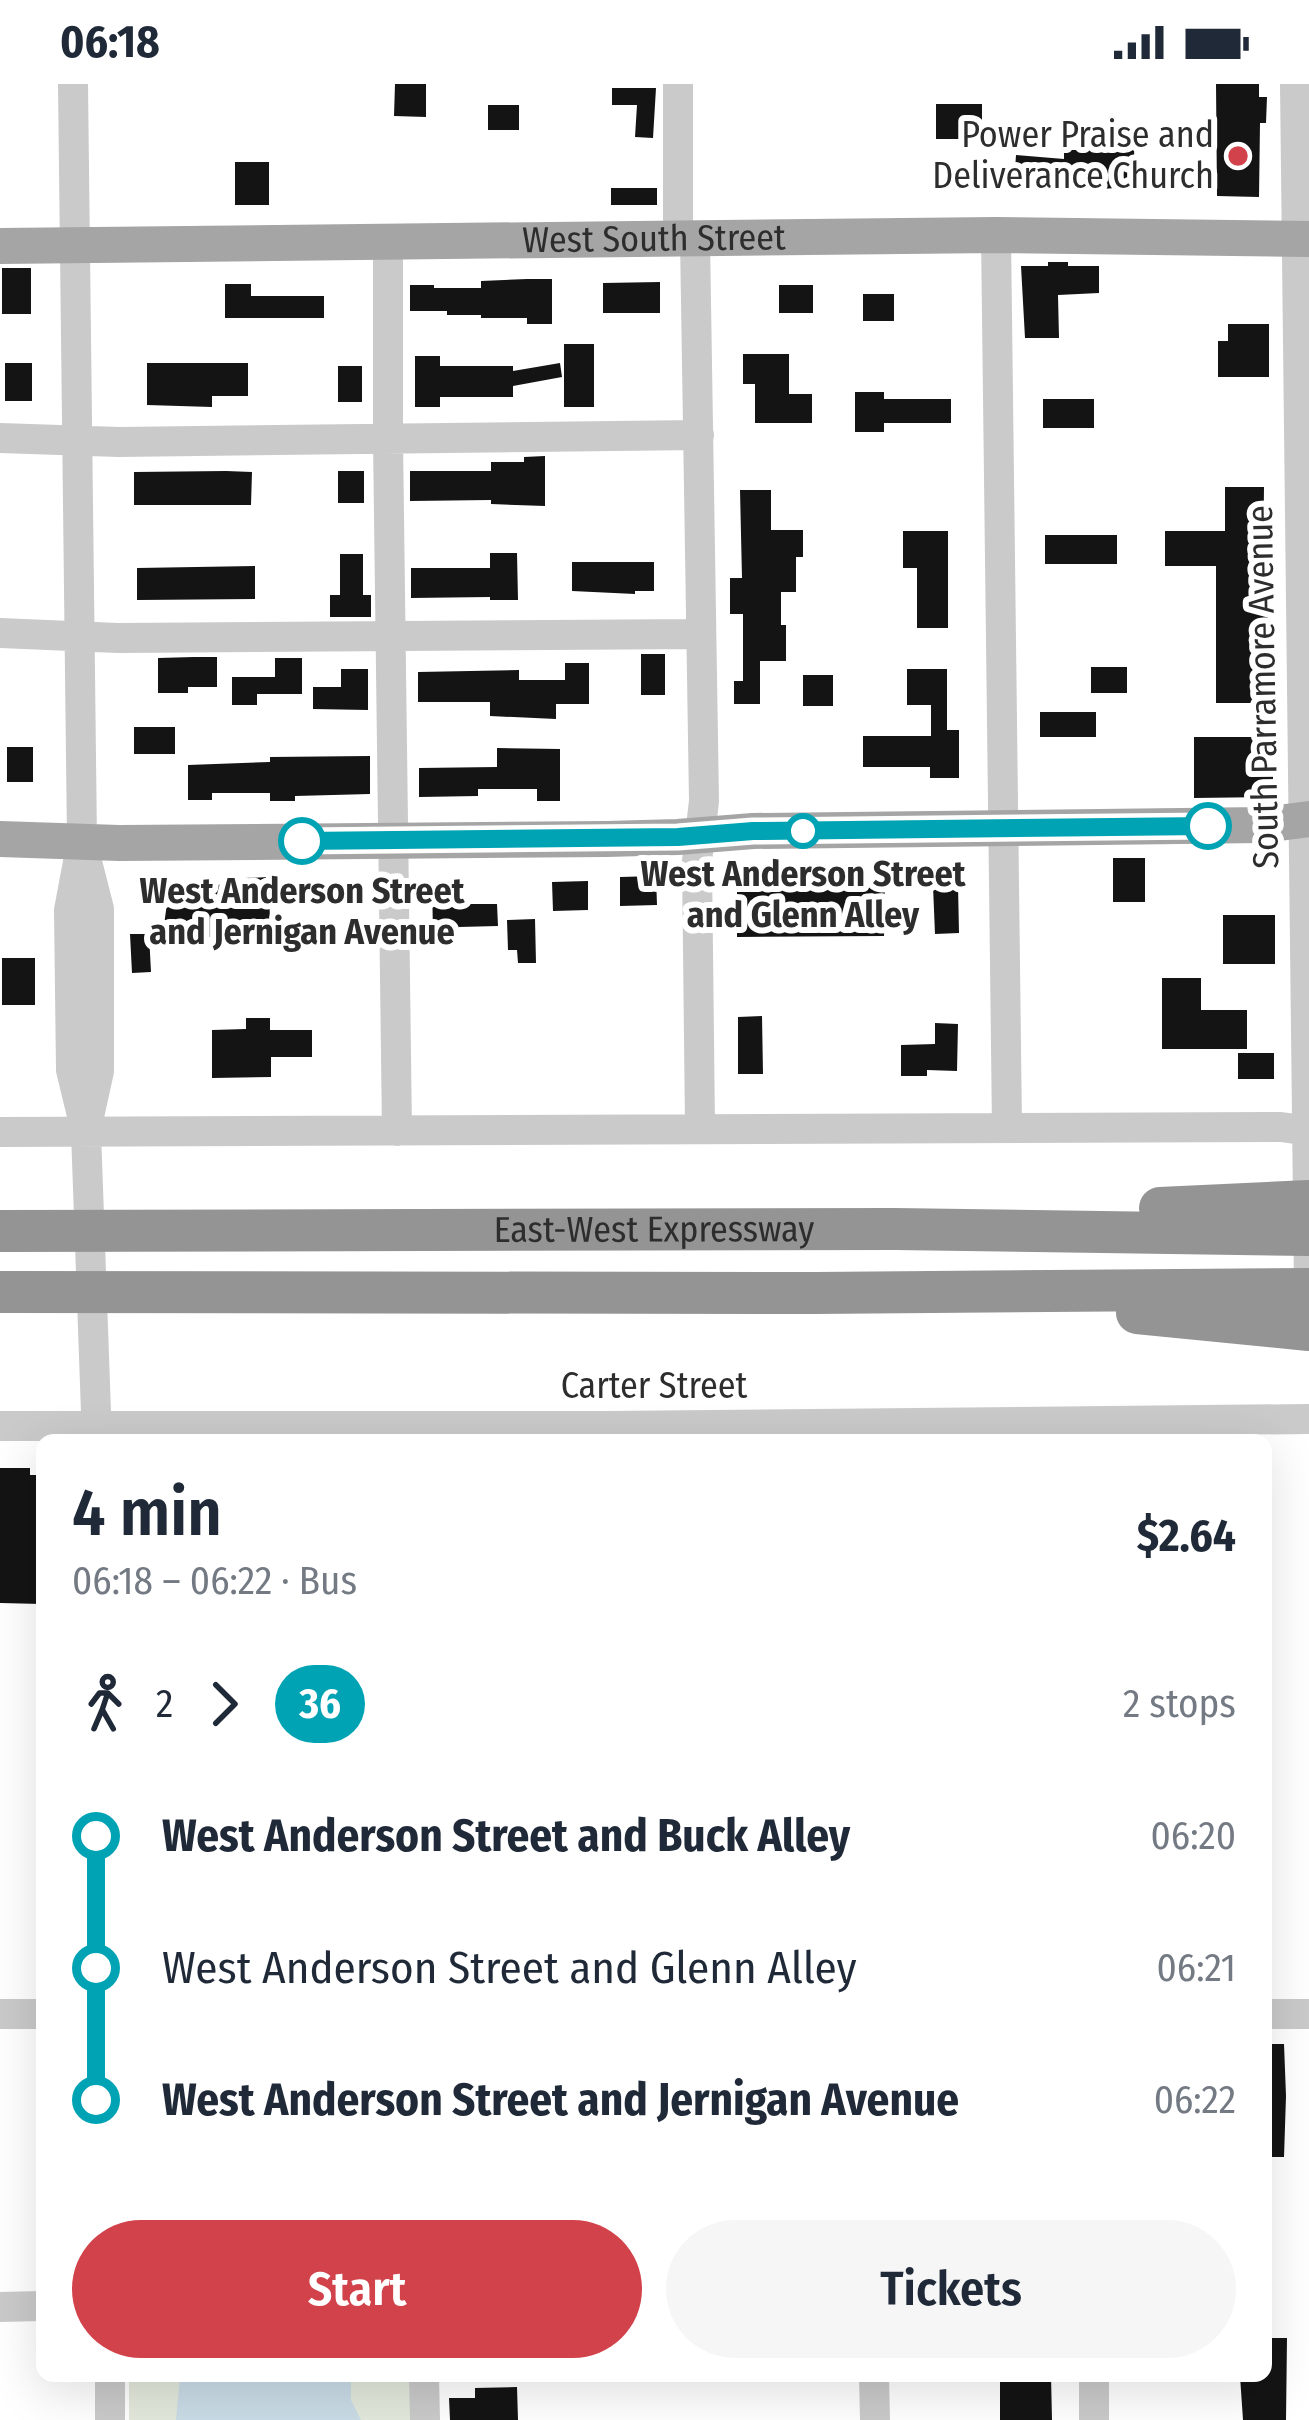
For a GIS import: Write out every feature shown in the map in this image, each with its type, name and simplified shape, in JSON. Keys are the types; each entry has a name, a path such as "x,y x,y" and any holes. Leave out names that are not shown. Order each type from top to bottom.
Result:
{"highway":[{"path":"895,1229 1309,1201"},
{"name":"East-West Expressway","path":"16,1230 895,1229 1290,1235"},
{"name":"East-West Expressway","path":"0,1292 963,1290 1294,1305"}],"main road":[{"name":"West South Street","path":"0,246 996,236 1302,238"},
{"path":"0,838 700,836 753,831 1263,825 1307,819"}],"street":[{"path":"73,84 82,841 99,909 99,1071 86,1132 97,1433"},
{"path":"678,84 699,435 704,811 697,861 700,1127"},
{"name":"South Parramore Avenue","path":"1294,1305 1308,1131 1302,238 1295,84"},
{"path":"996,236 1007,1127"},
{"path":"388,244 398,1131"},
{"path":"0,438 119,442 699,435"},
{"path":"0,634 118,638 700,634"},
{"path":"0,1132 700,1127 1281,1127 1308,1131"},
{"name":"Carter Street","path":"0,1426 97,1433 609,1433 1309,1419"},
{"path":"0,2014 36,2014"},
{"path":"1272,2014 1309,2014"},
{"path":"0,2307 36,2306"},
{"path":"110,2382 110,2420"},
{"path":"424,2382 424,2420"},
{"path":"874,2382 875,2420"},
{"path":"1094,2382 1094,2420"}],"shaded area":[{"path":"129,2382 410,2382 410,2420 129,2420"}],"water":[{"path":"179,2382 351,2382 351,2400 361,2420 176,2420"}],"building":[{"path":"395,84 426,84 426,117 394,116"},
{"name":"Power Praise and Deliverance Church","path":"1216,84 1259,84 1259,97 1267,97 1266,123 1260,123 1259,197 1217,196"},
{"path":"612,88 656,88 653,138 635,137 637,105 612,105"},
{"path":"936,104 982,104 982,139 936,139"},
{"path":"488,105 519,105 519,130 488,130"},
{"path":"1134,146 1135,187 1064,191 1014,184 1016,155 1064,159 1064,150"},
{"path":"235,162 269,162 269,205 235,205"},
{"path":"611,188 657,188 657,205 611,205"},
{"path":"1048,262 1099,266 1099,293 1058,295 1059,338 1025,338 1021,266 1048,266"},
{"path":"2,268 31,268 31,314 2,314"},
{"path":"552,279 552,324 527,324 527,318 410,311 410,285 481,288 481,281"},
{"path":"660,282 660,313 603,313 603,283"},
{"path":"225,284 251,284 251,296 324,296 324,318 225,318"},
{"path":"779,285 813,285 813,313 779,313"},
{"path":"863,294 894,294 894,321 863,321"},
{"path":"1228,324 1269,324 1269,377 1218,377 1218,341 1228,341"},
{"path":"564,344 594,344 594,407 564,407"},
{"path":"743,354 789,354 789,394 812,394 812,423 755,423 755,384 743,384"},
{"path":"415,356 440,356 440,366 513,366 513,371 560,363 562,377 513,386 513,397 440,397 440,407 415,407"},
{"path":"5,363 32,363 32,401 5,401"},
{"path":"147,363 248,363 248,396 212,396 212,407 147,405"},
{"path":"338,366 362,366 362,402 338,402"},
{"path":"855,392 884,392 884,399 951,399 951,423 884,423 884,432 855,432"},
{"path":"1043,399 1094,399 1094,428 1043,428"},
{"path":"545,456 545,506 491,504 491,500 410,501 410,471 491,471 491,462 524,462 524,457"},
{"path":"338,471 364,471 364,503 338,503"},
{"path":"134,472 252,472 251,505 134,505"},
{"path":"1225,487 1264,487 1268,703 1216,703 1216,566 1165,566 1165,531 1225,531"},
{"path":"740,490 771,490 771,530 803,530 803,557 796,557 796,592 781,592 786,661 760,661 760,704 734,704 734,681 743,681 743,614 730,614 730,578 742,578"},
{"path":"903,531 948,531 948,628 917,628 917,568 903,568"},
{"path":"1045,535 1117,535 1117,564 1045,564"},
{"path":"490,553 517,553 518,600 411,598 411,568 490,568"},
{"path":"340,554 363,554 363,595 371,595 371,617 330,617 330,595 340,595"},
{"path":"572,562 654,562 654,591 572,591"},
{"path":"255,566 255,599 137,600 137,568"},
{"path":"641,654 665,654 665,695 641,695"},
{"path":"217,657 217,687 158,693 158,658"},
{"path":"275,658 302,658 302,694 257,694 257,705 232,705 232,677 275,677"},
{"path":"565,663 589,663 589,704 556,704 556,719 490,716 490,702 418,702 418,672 519,670 519,680 565,680"},
{"path":"1091,667 1127,667 1127,693 1091,693"},
{"path":"341,669 368,669 368,710 313,709 313,687 341,687"},
{"path":"907,669 947,669 947,730 959,730 959,778 930,778 930,767 863,767 863,736 931,736 931,705 907,705"},
{"path":"803,675 833,675 833,706 803,706"},
{"path":"1040,712 1096,712 1096,737 1040,737"},
{"path":"134,727 175,727 175,754 134,754"},
{"path":"1194,737 1273,737 1273,797 1194,798"},
{"path":"7,747 33,747 33,782 7,782"},
{"path":"497,748 560,749 560,801 537,801 537,789 478,789 478,796 419,797 419,768 497,767"},
{"path":"370,756 370,794 270,801 270,793 212,793 212,800 188,800 188,765 270,762 270,757"},
{"path":"1113,858 1145,858 1145,902 1113,902"},
{"path":"656,876 657,905 620,906 620,877"},
{"path":"269,877 270,927 237,928 237,937 209,937 209,929 164,925 170,882 245,886 245,878"},
{"path":"737,878 885,878 884,936 737,937"},
{"path":"458,880 458,904 497,904 498,926 459,927 459,934 433,934 432,881"},
{"path":"588,881 588,910 553,911 552,882"},
{"path":"958,885 959,933 935,934 933,886"},
{"path":"1223,915 1275,915 1275,964 1223,964"},
{"path":"535,919 536,963 518,963 517,950 508,950 507,920"},
{"path":"130,934 149,934 151,972 132,973"},
{"path":"2,958 35,958 35,1005 2,1005"},
{"path":"1162,978 1201,978 1201,1010 1247,1010 1247,1049 1162,1049"},
{"path":"762,1016 763,1074 738,1074 738,1017"},
{"path":"246,1018 270,1018 270,1030 312,1030 312,1057 271,1057 271,1077 212,1078 212,1030 246,1029"},
{"path":"935,1023 958,1024 957,1071 927,1070 927,1076 901,1076 901,1045 935,1044"},
{"path":"1238,1053 1274,1053 1274,1079 1238,1079"},
{"path":"0,1468 30,1468 30,1475 36,1475 36,1604 0,1603"},
{"path":"1272,2044 1284,2044 1284,2157 1272,2157"},
{"path":"1272,2338 1287,2338 1286,2420 1243,2420 1240,2382 1272,2382"},
{"path":"1000,2382 1051,2382 1052,2420 1000,2420"},
{"path":"517,2387 518,2420 450,2420 449,2398 475,2398 475,2388"}],"bus line":[{"name":"36","path":"302,841 1208,826"}],"place":[{"name":"Power Praise and Deliverance Church","path":"1238,156"},
{"name":"West Anderson Street and Glenn Alley","path":"803,831"},
{"name":"West Anderson Street and Jernigan Avenue","path":"302,841"}]}
